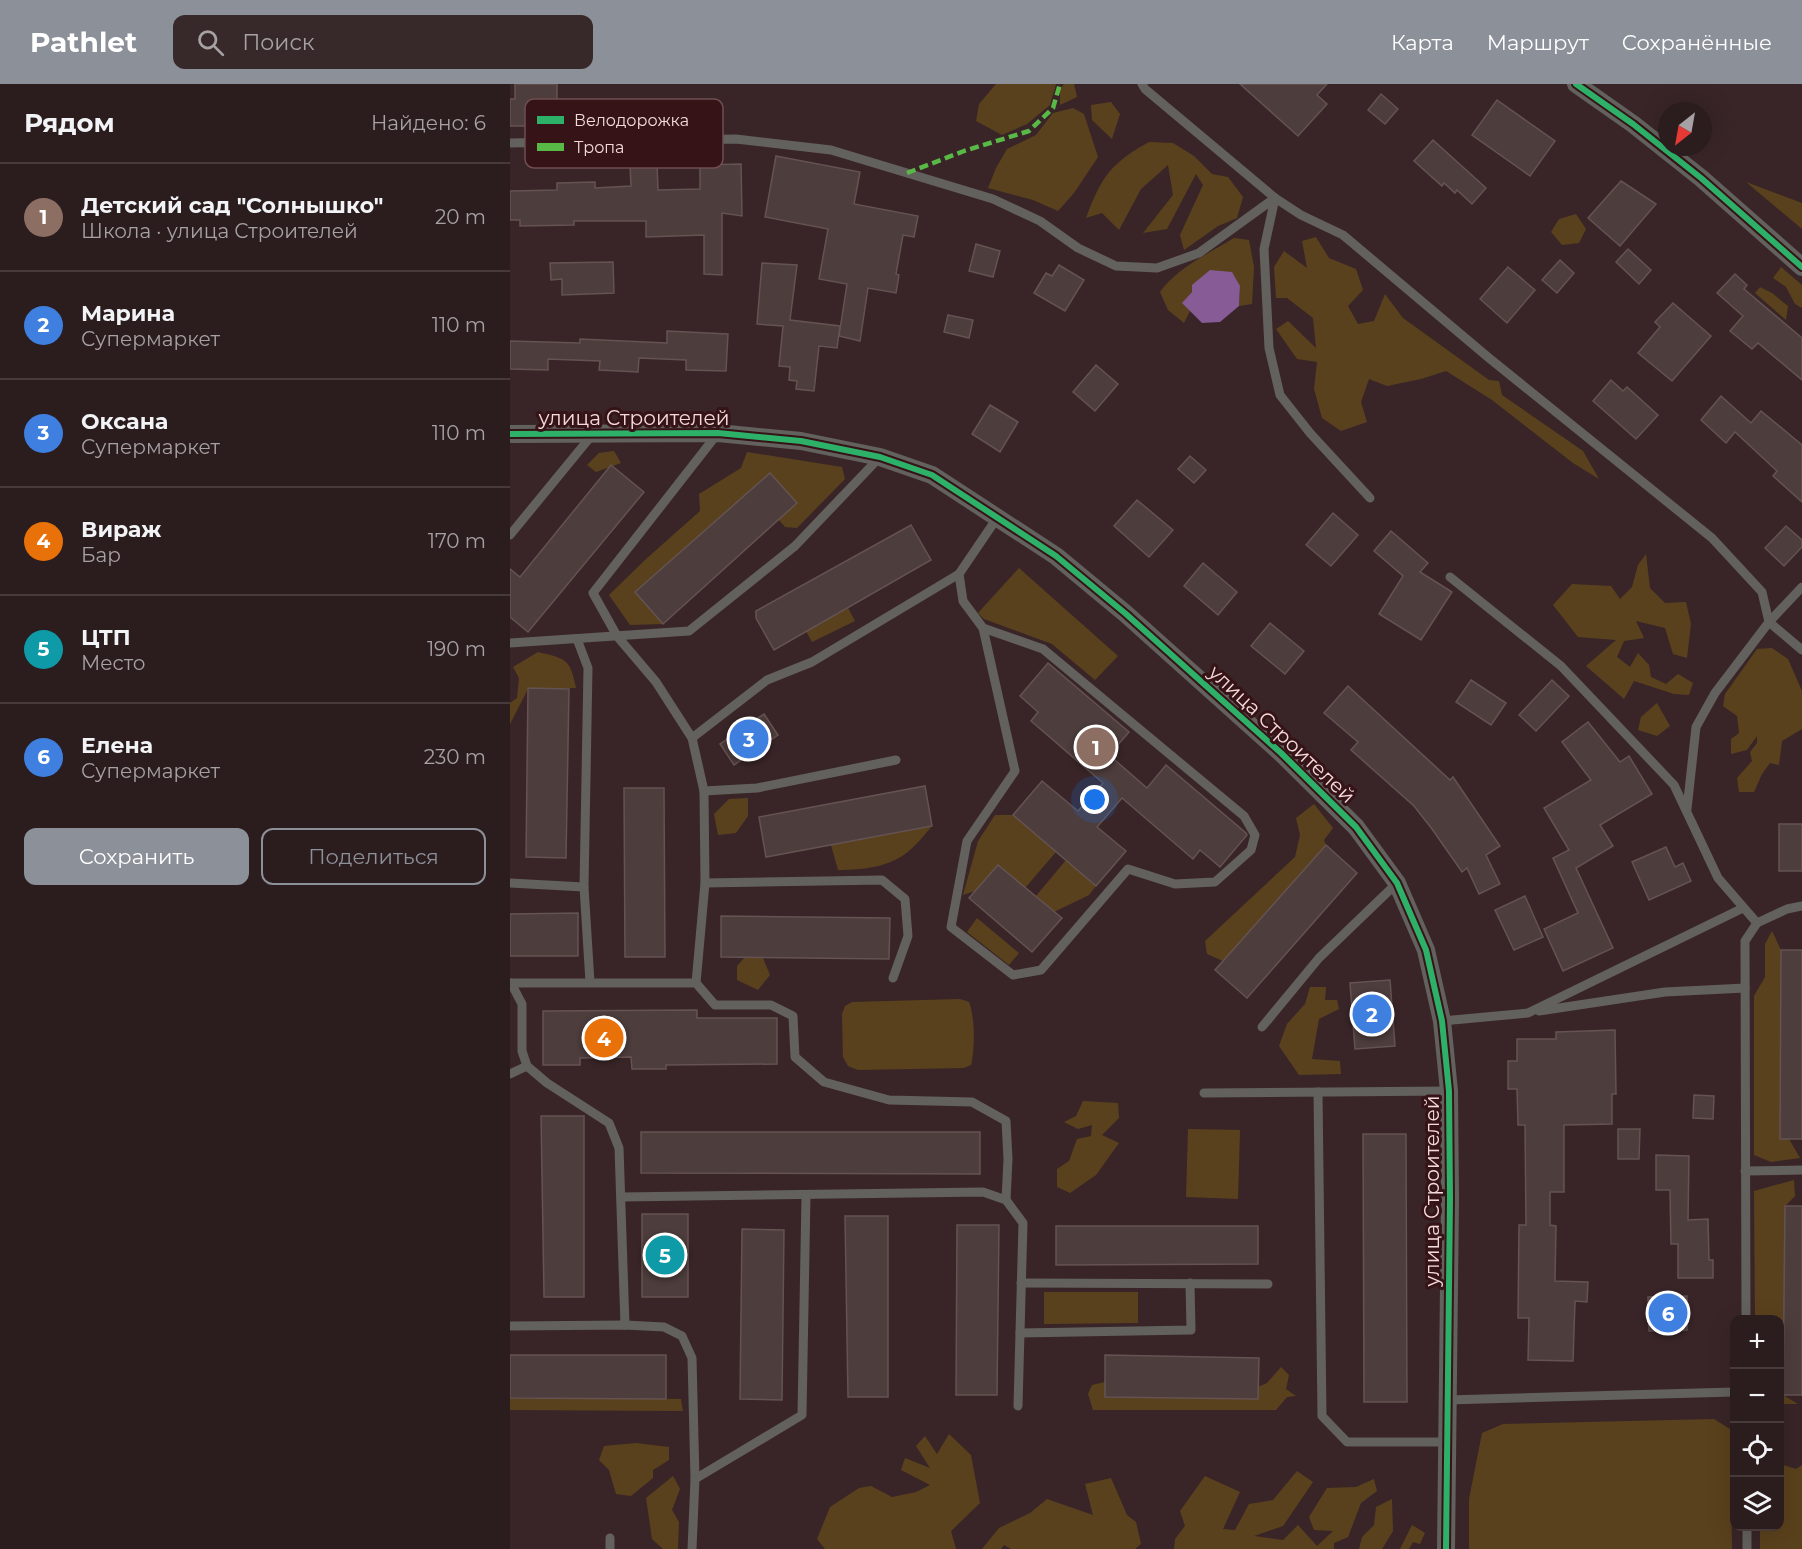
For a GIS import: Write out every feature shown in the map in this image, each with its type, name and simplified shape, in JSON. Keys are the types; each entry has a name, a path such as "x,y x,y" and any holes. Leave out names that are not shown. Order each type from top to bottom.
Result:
{"street":[{"path":"1576,84 1633,124 1701,178 1802,267"},
{"name":"улица Строителей","path":"510,434 718,433 801,441 880,457 932,475 1056,556 1126,614 1281,753 1356,827 1397,882 1426,950 1442,1021 1449,1091 1450,1199 1446,1549"}],"lane":[{"path":"1142,84 1145,89 1275,198 1301,215 1343,235 1543,403 1712,538 1762,592 1769,622 1802,650"},
{"path":"723,139 831,150 993,199 1040,221 1078,248 1116,266 1157,268 1199,253 1275,198"},
{"path":"510,142 525,142"},
{"path":"1275,198 1264,249 1269,348 1280,395 1310,433 1371,498"},
{"path":"718,433 593,593 617,636 656,682 692,738 704,791 705,883 696,983 715,1005 771,1005 794,1016 795,1057 824,1082 890,1100 972,1102 1006,1121 1008,1159 1006,1200"},
{"path":"510,535 592,435"},
{"path":"510,643 689,631 795,546 880,457"},
{"path":"692,738 767,680 812,663 959,574 997,518"},
{"path":"959,574 963,601 983,628 1015,771 967,841 951,927 1013,975 1041,970 1128,869 1175,884 1215,882 1251,850 1255,835 1244,816 1043,649 983,628"},
{"path":"1450,578 1561,666 1674,785 1718,878 1757,923"},
{"path":"1687,811 1696,727 1715,693 1769,622 1802,587"},
{"path":"577,639 588,668 584,887 590,981"},
{"path":"704,791 757,788 896,760"},
{"path":"705,883 882,880 905,899 908,936 893,978"},
{"path":"1262,1028 1319,958 1397,882"},
{"path":"510,883 584,887"},
{"path":"1746,1315 1745,941 1757,923 1787,909 1802,906"},
{"path":"1528,1013 1743,908"},
{"path":"625,1325 619,1148 609,1123 546,1083 527,1066 522,1051 522,1004 511,983 590,981 696,983"},
{"path":"1442,1021 1528,1013 1665,992 1745,988"},
{"path":"510,1074 527,1066"},
{"path":"1204,1093 1449,1091"},
{"path":"1318,1092 1322,1416 1347,1442 1447,1442"},
{"path":"1745,1171 1802,1170"},
{"path":"621,1197 983,1192 1006,1200 1023,1222 1018,1406"},
{"path":"695,1479 802,1415 806,1196"},
{"path":"1021,1283 1268,1284"},
{"path":"1020,1333 1191,1330 1190,1283"},
{"path":"510,1326 664,1327 682,1335 692,1358 695,1479 692,1549"},
{"path":"1447,1400 1730,1392"},
{"path":"1747,1531 1747,1549"},
{"path":"610,1538 610,1549"}],"shaded area":[{"path":"996,84 1056,84 1050,105 1027,124 1002,135 976,121 979,104"},
{"path":"1064,84 1074,84 1077,97 1060,105 1060,89"},
{"path":"1111,102 1120,114 1112,139 1092,120 1091,105"},
{"path":"1073,108 1084,114 1098,157 1074,193 1058,211 1033,200 988,188 1007,149 1036,135 1053,113"},
{"path":"1149,142 1173,143 1194,156 1212,174 1228,177 1243,197 1237,218 1218,226 1184,250 1180,235 1203,185 1196,174 1167,229 1143,233 1173,195 1168,165 1141,189 1119,230 1102,213 1086,218 1109,172 1125,157"},
{"path":"1746,182 1802,203 1802,229"},
{"path":"1576,214 1586,229 1579,243 1562,245 1551,232 1559,219"},
{"path":"1316,237 1329,258 1356,269 1363,290 1348,306 1358,324 1374,321 1385,294 1403,318 1489,380 1499,381 1502,395 1583,451 1599,479 1573,463 1492,400 1446,371 1387,386 1369,379 1361,402 1367,422 1341,431 1322,418 1314,389 1317,362 1297,359 1276,329 1288,321 1316,348 1313,318 1287,298 1276,298 1274,267 1284,251 1307,268 1302,241"},
{"path":"1234,238 1249,240 1254,267 1252,304 1239,306 1240,286 1192,292 1183,303 1190,311 1184,323 1168,310 1160,292 1184,268"},
{"path":"1781,267 1802,285 1802,308 1795,304 1786,287 1773,278"},
{"path":"1210,270 1232,272 1240,286 1239,306 1220,322 1202,323 1182,303 1192,292 1192,285"},
{"path":"1760,287 1788,306 1786,320 1755,293"},
{"path":"614,451 621,463 596,472 587,465 599,453"},
{"path":"747,452 842,467 845,479 797,528 785,527 778,519 797,503 770,473 635,592 663,624 630,625 609,595 700,511 699,494 741,468"},
{"path":"1646,554 1650,588 1665,603 1686,602 1691,624 1687,658 1673,654 1665,628 1636,621 1644,638 1624,641 1617,657 1630,667 1638,653 1649,665 1651,677 1666,684 1678,674 1693,683 1689,695 1674,694 1634,681 1624,699 1586,666 1616,640 1578,637 1553,605 1572,584 1611,586 1620,599 1632,587 1638,565"},
{"path":"1019,568 1118,656 1095,680 1052,644 984,619 978,613"},
{"path":"848,608 855,621 812,642 806,631"},
{"path":"1772,648 1788,659 1802,691 1802,729 1782,741 1779,765 1770,763 1754,792 1739,792 1737,778 1752,761 1750,752 1757,743 1757,736 1747,750 1731,754 1731,739 1739,733 1737,716 1723,706 1725,694 1757,649"},
{"path":"538,652 565,661 569,665 576,688 528,689 510,724 510,703 517,698 519,678 513,667"},
{"path":"1657,703 1670,726 1657,736 1638,730 1641,717"},
{"path":"748,798 748,816 736,833 718,835 714,814 729,799"},
{"path":"1314,804 1333,828 1324,840 1326,845 1223,961 1207,954 1205,941 1295,857 1300,835 1296,818"},
{"path":"995,815 1013,815 1056,852 1025,888 975,891 963,895 978,841"},
{"path":"932,826 910,850 894,860 867,868 838,870 831,845"},
{"path":"1066,860 1096,886 1089,895 1054,912 1036,896"},
{"path":"977,918 1019,953 1009,965 967,932"},
{"path":"1772,931 1781,950 1780,1138 1789,1139 1800,1158 1771,1162 1754,1155 1754,996 1765,977 1765,944"},
{"path":"745,957 763,958 770,975 758,990 737,980 737,966"},
{"path":"1310,987 1326,987 1325,1000 1337,1000 1339,1009 1319,1019 1312,1059 1340,1061 1341,1074 1299,1075 1279,1046 1287,1024 1305,1004"},
{"path":"960,999 969,1002 972,1016 974,1042 971,1065 964,1068 858,1070 848,1066 843,1057 842,1014 845,1006 852,1002"},
{"path":"1083,1101 1118,1103 1119,1118 1102,1135 1119,1143 1096,1175 1070,1193 1057,1187 1057,1169 1069,1161 1077,1139 1091,1136 1092,1125 1078,1129 1064,1122 1076,1116"},
{"path":"1188,1129 1240,1130 1238,1199 1186,1197"},
{"path":"1794,1180 1795,1196 1785,1206 1784,1315 1755,1315 1754,1191"},
{"path":"1044,1292 1138,1292 1138,1323 1044,1324"},
{"path":"1281,1367 1289,1375 1286,1389 1296,1396 1287,1397 1276,1410 1093,1410 1088,1394 1092,1385 1105,1382 1105,1397 1258,1399 1258,1387 1267,1383"},
{"path":"1784,1396 1798,1404 1784,1404"},
{"path":"510,1398 681,1399 683,1411 510,1410"},
{"path":"1714,1419 1730,1429 1732,1549 1469,1549 1469,1499 1482,1433 1503,1424"},
{"path":"949,1434 971,1455 980,1503 951,1531 956,1549 825,1549 817,1539 830,1507 859,1488 871,1486 892,1497 916,1492 930,1485 901,1470 905,1458 930,1468 916,1446 925,1436 937,1454"},
{"path":"636,1443 669,1447 669,1460 653,1470 653,1478 631,1496 616,1494 609,1470 599,1460 604,1446"},
{"path":"1784,1465 1796,1469 1802,1465 1802,1549 1760,1549 1760,1531 1784,1531"},
{"path":"1297,1471 1313,1482 1283,1526 1254,1536 1283,1540 1298,1525 1317,1546 1333,1531 1314,1530 1309,1517 1327,1488 1356,1487 1374,1479 1377,1491 1361,1503 1348,1537 1334,1543 1334,1549 1174,1549 1175,1539 1185,1526 1180,1511 1205,1476 1240,1492 1223,1529 1235,1530 1249,1504 1273,1500"},
{"path":"673,1476 680,1489 672,1510 679,1522 678,1549 663,1549 652,1539 646,1498"},
{"path":"1111,1478 1127,1515 1136,1522 1141,1544 1135,1549 1011,1549 1004,1545 1001,1549 982,1549 999,1528 1030,1513 1047,1499 1093,1515 1085,1484"},
{"path":"1392,1499 1393,1531 1382,1549 1359,1549 1362,1537 1374,1525 1376,1507"},
{"path":"1412,1525 1425,1533 1420,1544 1413,1542 1409,1549 1400,1549"}],"building":[{"path":"515,84 557,84 557,99 525,99 525,126 510,126 510,99 515,99"},
{"path":"1240,84 1327,84 1317,95 1327,104 1298,136"},
{"path":"1381,94 1398,109 1385,124 1368,110"},
{"path":"1497,100 1555,141 1530,176 1472,135"},
{"path":"1433,140 1486,188 1472,204 1457,190 1455,193 1444,183 1442,186 1414,161"},
{"path":"776,156 860,172 854,204 918,216 914,237 903,235 896,274 899,275 896,293 868,288 860,341 839,336 847,284 819,279 828,229 765,217"},
{"path":"723,164 741,164 742,216 722,213 722,275 704,274 704,235 646,237 646,221 574,221 574,225 520,226 520,220 510,220 510,191 557,190 557,183 595,182 595,188 631,186 630,168 657,168 658,190 700,189 700,168 723,168"},
{"path":"1621,181 1656,204 1620,246 1588,218"},
{"path":"976,244 1000,251 993,277 969,271"},
{"path":"1628,249 1651,270 1639,284 1616,262"},
{"path":"1560,260 1574,273 1557,293 1542,280"},
{"path":"613,262 614,293 562,295 562,279 551,280 550,263"},
{"path":"762,263 797,265 790,320 840,326 837,348 819,346 814,391 796,389 797,381 789,380 790,367 779,366 783,326 757,324"},
{"path":"1059,265 1084,280 1065,311 1034,293 1046,273 1052,276"},
{"path":"1508,267 1535,290 1507,323 1480,299"},
{"path":"1735,274 1747,285 1744,289 1802,338 1802,380 1758,343 1752,349 1730,331 1743,316 1717,293"},
{"path":"1673,303 1711,336 1672,381 1638,353 1660,327 1655,322"},
{"path":"948,315 973,320 969,338 944,332"},
{"path":"667,331 728,334 726,371 686,370 686,360 639,358 638,372 599,370 600,361 548,359 548,370 510,369 510,341 580,343 580,339 667,343"},
{"path":"1096,365 1118,384 1095,411 1073,392"},
{"path":"1611,380 1623,391 1627,387 1658,415 1636,439 1593,401"},
{"path":"1721,396 1751,423 1761,411 1802,445 1802,502 1773,476 1777,471 1735,432 1726,443 1701,420"},
{"path":"990,405 1018,422 1000,452 972,434"},
{"path":"1190,456 1206,470 1194,483 1178,469"},
{"path":"611,465 644,492 528,632 510,617 510,569 520,577"},
{"path":"770,473 797,503 663,624 635,592"},
{"path":"1137,500 1173,530 1149,557 1114,526"},
{"path":"1333,513 1358,535 1331,566 1306,545"},
{"path":"911,525 931,560 774,650 756,618 756,611"},
{"path":"1786,526 1802,540 1802,547 1784,566 1765,548"},
{"path":"1391,531 1428,563 1420,572 1452,592 1421,640 1379,614 1403,576 1374,551"},
{"path":"1203,563 1237,592 1218,615 1184,586"},
{"path":"1270,623 1304,651 1285,674 1251,646"},
{"path":"1048,663 1129,732 1109,755 1147,788 1166,765 1246,833 1247,835 1220,867 1200,850 1193,859 1122,798 1097,827 1126,851 1096,886 1013,815 1042,781 1078,811 1103,783 1031,721 1038,712 1020,696"},
{"path":"1471,680 1506,703 1491,725 1456,702"},
{"path":"1552,680 1569,696 1536,731 1519,715"},
{"path":"1348,686 1450,780 1453,777 1500,846 1486,855 1500,884 1479,894 1467,868 1462,872 1414,806 1351,750 1358,742 1324,713"},
{"path":"528,688 569,689 566,858 526,857"},
{"path":"764,714 778,735 734,765 720,744"},
{"path":"1588,722 1620,762 1629,756 1652,794 1600,825 1613,846 1576,868 1613,948 1563,971 1544,929 1578,913 1553,858 1569,850 1544,808 1591,780 1562,742"},
{"path":"925,786 932,826 766,857 759,817"},
{"path":"624,788 664,788 665,957 625,957"},
{"path":"1779,824 1802,824 1802,871 1779,871"},
{"path":"1326,845 1357,873 1247,998 1215,970"},
{"path":"1666,847 1675,867 1683,863 1691,881 1649,900 1632,862"},
{"path":"998,865 1062,918 1032,952 969,898"},
{"path":"1525,896 1543,937 1514,950 1495,910"},
{"path":"578,913 578,956 510,956 510,914"},
{"path":"721,916 890,918 889,959 721,957"},
{"path":"1781,950 1802,950 1802,1139 1780,1139"},
{"path":"1390,980 1395,1046 1355,1049 1350,983"},
{"path":"697,1010 697,1018 777,1018 777,1064 666,1065 666,1069 632,1069 631,1057 580,1058 580,1065 543,1065 543,1011"},
{"path":"1615,1030 1616,1094 1612,1094 1612,1124 1564,1125 1564,1192 1550,1192 1550,1225 1556,1226 1555,1281 1588,1282 1587,1302 1575,1301 1573,1361 1528,1360 1529,1318 1518,1318 1519,1225 1526,1225 1525,1125 1518,1125 1517,1089 1508,1089 1508,1061 1517,1061 1517,1039 1556,1039 1556,1032"},
{"path":"1694,1095 1714,1096 1713,1119 1693,1118"},
{"path":"541,1116 584,1116 584,1297 544,1297"},
{"path":"1618,1129 1640,1129 1639,1159 1618,1159"},
{"path":"641,1132 980,1132 980,1174 641,1173"},
{"path":"1363,1134 1406,1134 1407,1402 1364,1402"},
{"path":"1656,1155 1689,1156 1688,1220 1708,1219 1709,1260 1713,1260 1713,1278 1678,1278 1678,1244 1671,1244 1670,1190 1656,1190"},
{"path":"1785,1206 1802,1206 1802,1395 1784,1395"},
{"path":"642,1214 688,1214 688,1297 642,1297"},
{"path":"845,1216 888,1216 888,1397 848,1397"},
{"path":"957,1225 999,1225 997,1395 956,1395"},
{"path":"1056,1226 1258,1226 1258,1264 1056,1265"},
{"path":"742,1229 784,1230 782,1400 740,1399"},
{"path":"1687,1296 1687,1330 1649,1331 1648,1297"},
{"path":"510,1355 666,1355 666,1399 510,1398"},
{"path":"1105,1355 1259,1358 1258,1399 1105,1397"}],"marked path":[{"path":"907,173 964,151 1029,131 1053,108 1060,84"}],"cycle path":[{"path":"1576,84 1633,124 1701,178 1802,267"},
{"path":"510,434 718,433 801,441 880,457 932,475 1056,556 1126,614 1281,753 1356,827 1397,883 1426,950 1442,1021 1449,1091 1450,1199 1446,1549"}],"place":[{"name":"Оксана","path":"749,739"},
{"name":"Детский сад \"Солнышко\"","path":"1096,747"},
{"name":"Марина","path":"1372,1014"},
{"name":"Вираж","path":"604,1038"},
{"name":"ЦТП","path":"665,1255"},
{"name":"Елена","path":"1668,1313"}]}
